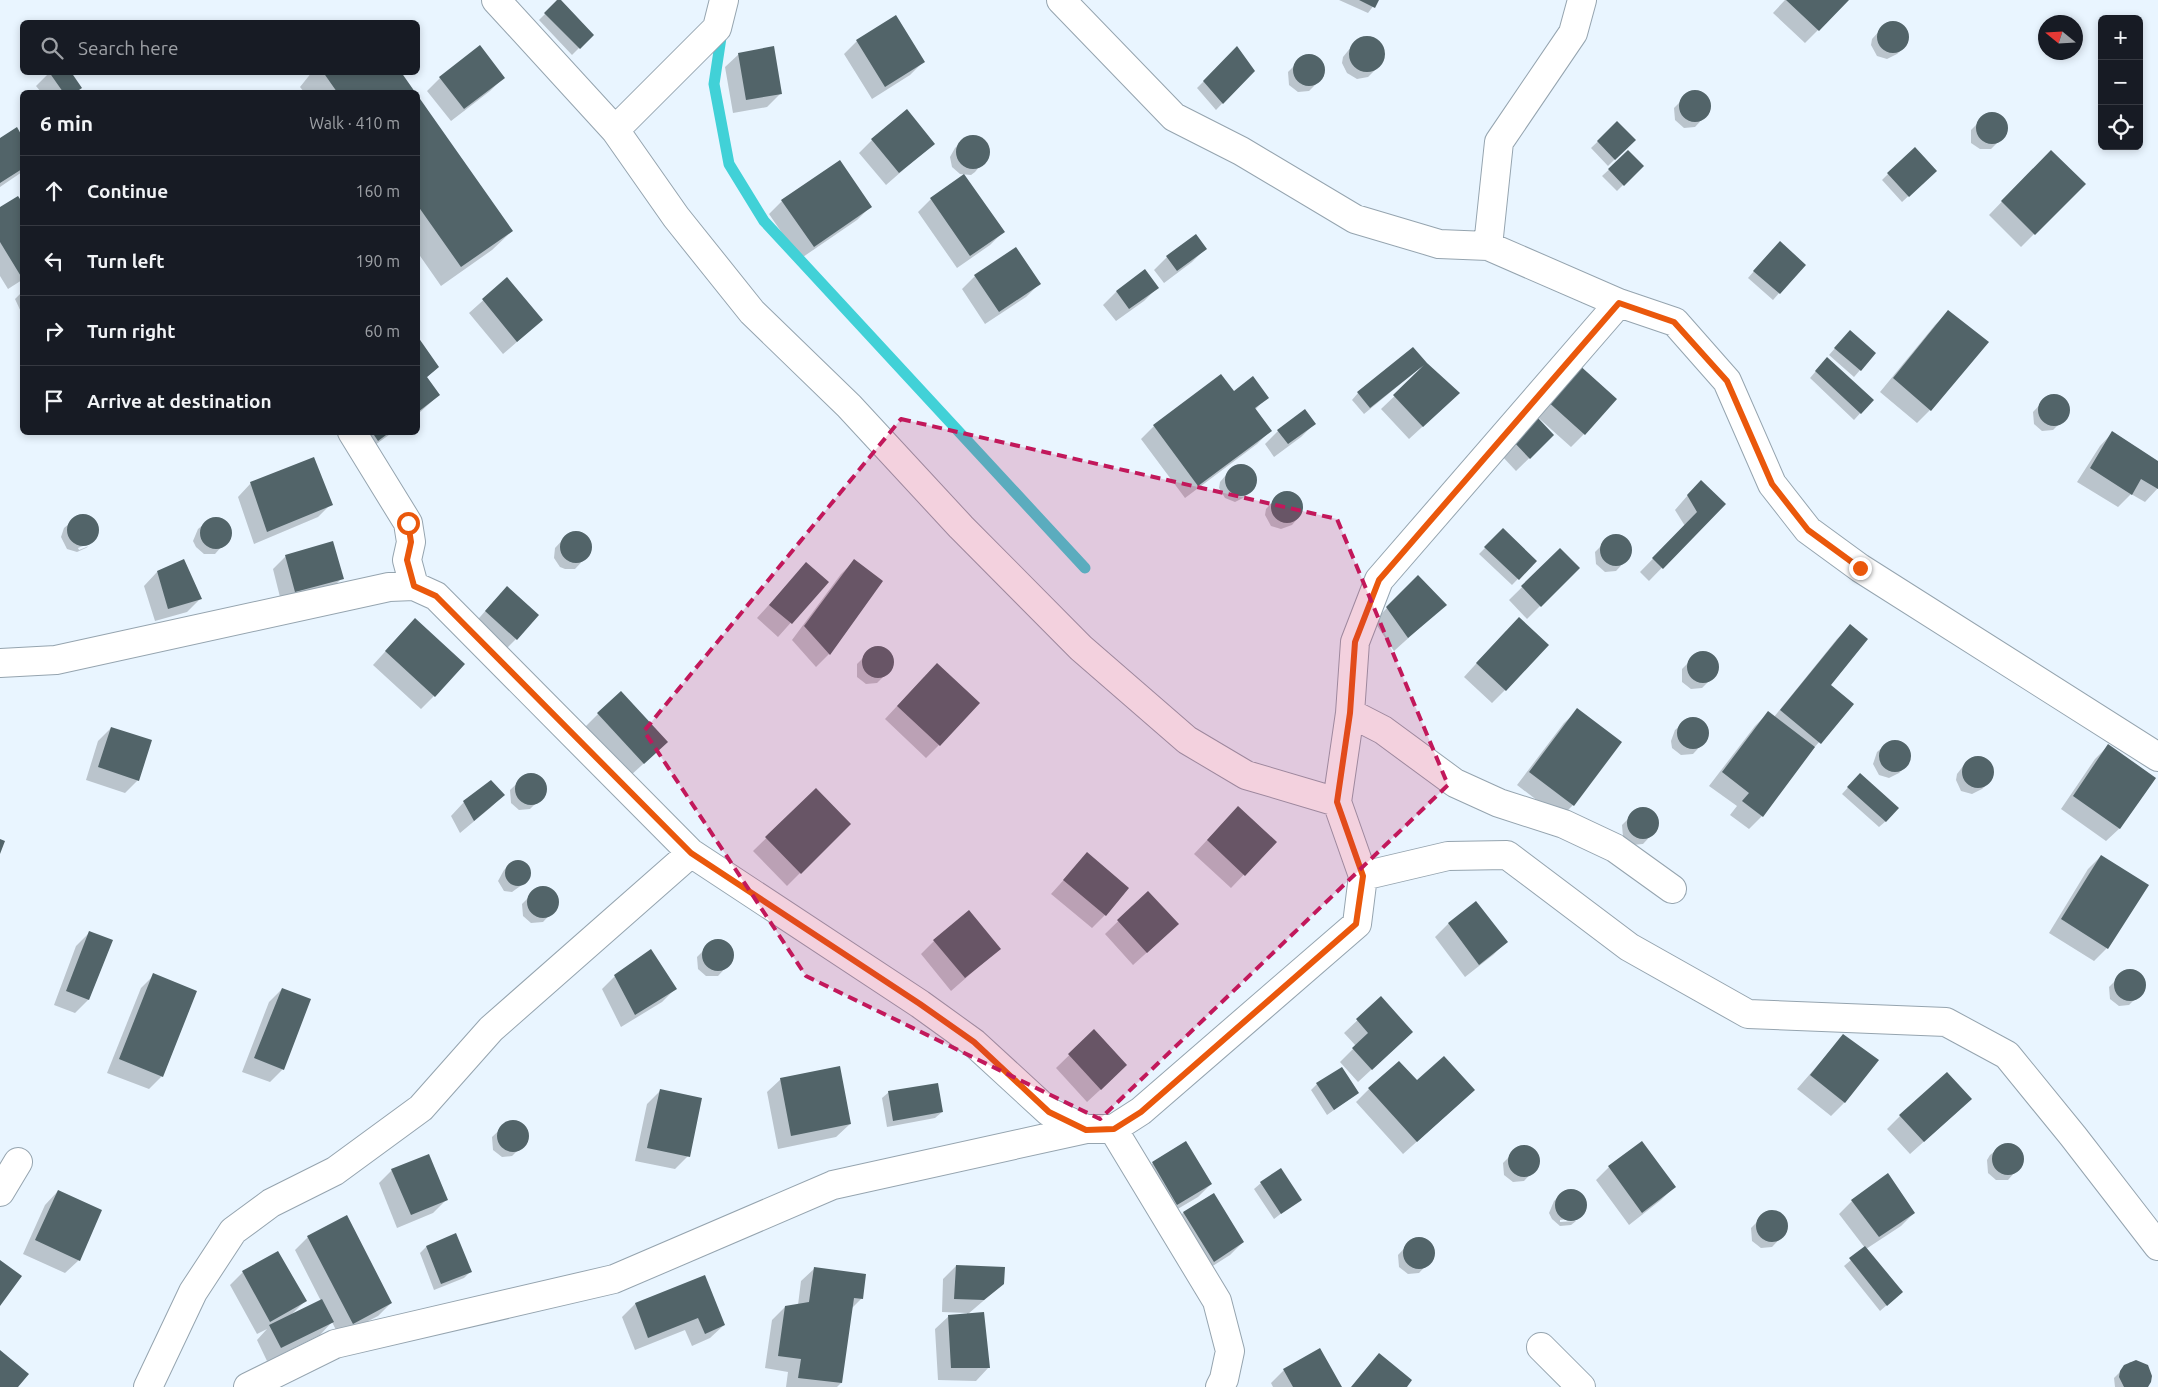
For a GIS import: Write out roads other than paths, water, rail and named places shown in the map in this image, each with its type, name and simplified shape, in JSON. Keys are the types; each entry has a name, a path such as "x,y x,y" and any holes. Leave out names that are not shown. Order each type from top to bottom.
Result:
{"street":[{"path":"496,0 615,130 676,217 752,312 849,406 961,528 1081,648 1187,740 1246,775 1337,802"},
{"path":"615,130 717,28 724,0"},
{"path":"1061,0 1174,117 1241,151 1355,219 1439,244 1488,246 1619,303 1674,322 1727,381 1772,484 1808,530 1860,568 2158,757"},
{"path":"1488,246 1499,142 1573,33 1582,0"},
{"path":"248,1387 335,1344 614,1279 833,1186 1086,1130 1114,1129 1141,1112 1356,924 1363,876 1337,802 1350,713 1355,642 1379,580 1619,303"},
{"path":"354,435 408,523 411,542 407,560 414,586"},
{"path":"0,663 56,660 389,587 414,586 436,596 691,853 920,1004 974,1042 1049,1112 1086,1130"},
{"path":"1350,713 1383,730 1456,783 1500,803 1564,824 1615,848 1672,889"},
{"path":"148,1387 193,1292 233,1231 270,1203 335,1171 421,1108 492,1029 691,853"},
{"path":"1363,876 1448,856 1507,855 1629,948 1748,1014 1946,1022 2006,1055 2073,1136 2158,1246"},
{"path":"1114,1129 1216,1301 1230,1351 1220,1387"},
{"path":"0,1192 18,1162"},
{"path":"1541,1347 1581,1387"}],"waterway":[{"path":"722,31 714,84 729,164 764,221 1085,568"}]}
